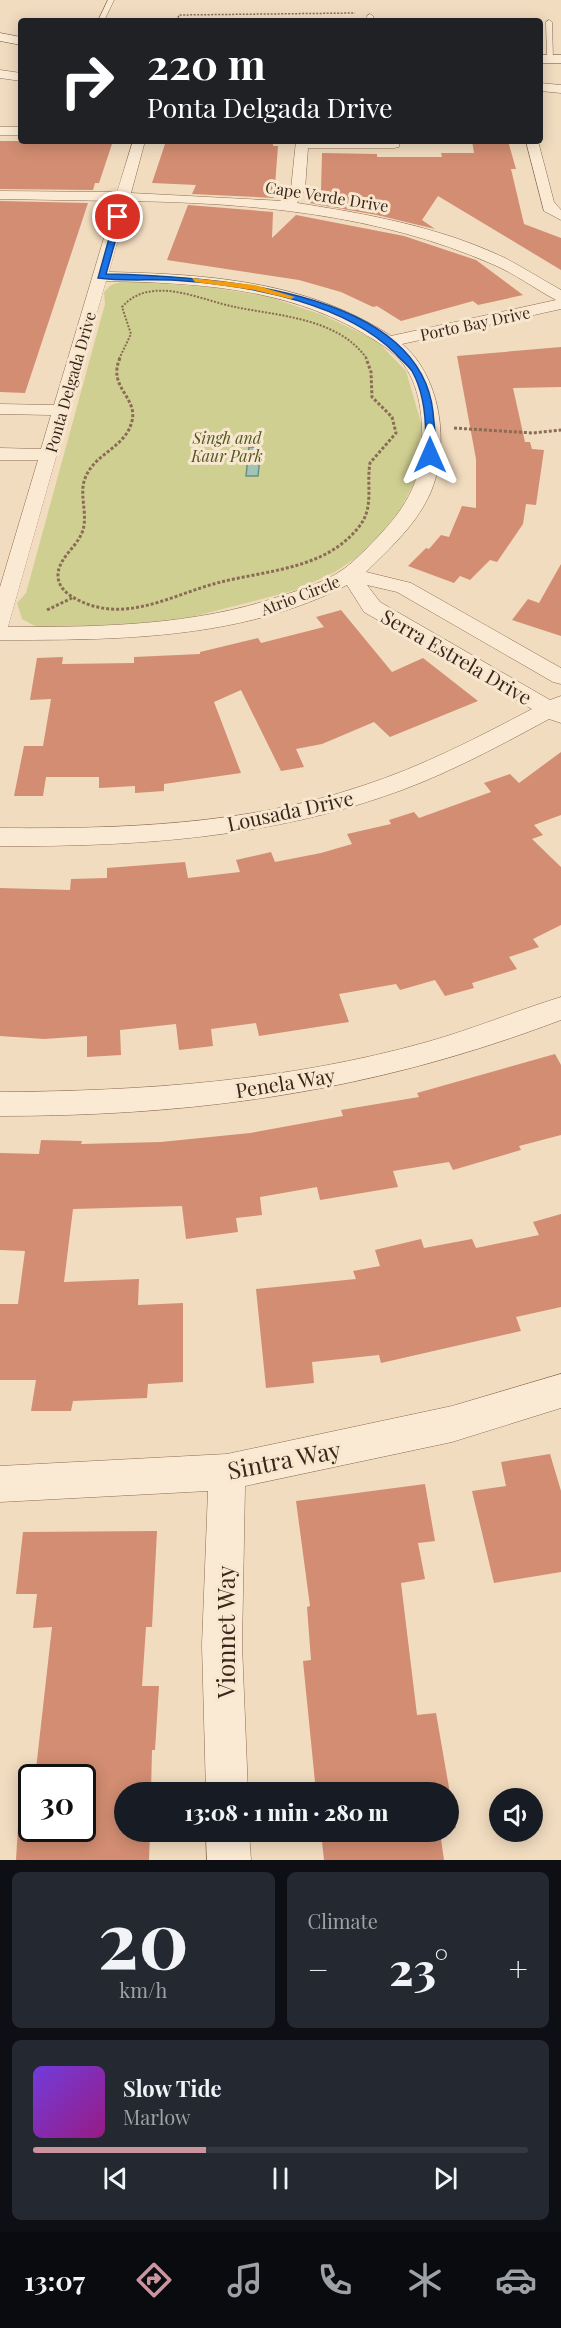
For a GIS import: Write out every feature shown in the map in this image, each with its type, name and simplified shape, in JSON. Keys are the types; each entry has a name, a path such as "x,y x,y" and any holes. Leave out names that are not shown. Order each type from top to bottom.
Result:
{"street":[{"path":"0,32 18,35"},
{"path":"0,37 18,40"},
{"path":"0,74 18,76"},
{"path":"543,87 561,88"},
{"path":"0,131 18,131"},
{"name":"Ponta Delgada Drive","path":"0,623 138,144"},
{"path":"290,205 298,189 302,144"},
{"path":"533,144 547,202 551,211 561,216"},
{"name":"Cape Verde Drive","path":"0,195 124,197 290,205 391,225 463,246 527,273 561,297"},
{"name":"Atrio Circle","path":"0,633 101,634 163,631 228,620 284,603 350,575 410,516 429,473 431,438 427,396 415,368 405,355 364,326 314,303 255,287 185,278 101,276"},
{"name":"Porto Bay Drive","path":"388,342 561,304"},
{"name":"Porto Bay Drive","path":"405,355 561,321"},
{"path":"0,409 61,410"},
{"path":"0,454 48,455"},
{"name":"Serra Estrela Drive","path":"350,575 404,587 561,677"},
{"name":"Serra Estrela Drive","path":"350,575 372,608 557,710"},
{"name":"Lousada Drive","path":"0,837 155,834 272,819 368,793 470,753 557,710"},
{"name":"Penela Way","path":"0,1104 66,1105 244,1090 389,1064 514,1028 561,1008"},
{"name":"Sintra Way","path":"0,1484 227,1472 452,1424 561,1391"},
{"name":"Vionnet Way","path":"227,1472 222,1645 227,1782"},
{"path":"228,1842 229,1860"}],"lane":[{"path":"102,18 111,0"},
{"path":"549,22 550,57"}],"path":[{"path":"178,18 179,15 363,12"},
{"path":"300,13 300,18"},
{"path":"153,292 186,293 316,325 343,337 365,355 372,370 372,397 392,417 397,427 396,433 370,463 370,506 358,527 341,544 304,565 206,586 142,608 109,610 87,605 73,597 59,583 58,571 82,532 86,514 83,494 86,478 95,465 121,442 134,415 132,405 116,377 118,358 131,334 122,310 126,302 153,292"},
{"path":"450,428 534,433 561,430"},
{"path":"42,613 73,597"}],"green space":[{"name":"Singh and Kaur Park","path":"124,281 209,287 269,297 323,315 377,341 406,371 422,426 414,483 400,510 369,549 335,572 296,590 192,617 133,624 70,626 54,629 35,626 22,619 17,603 26,593 105,304 104,292 111,285"}],"shaded area":[{"path":"249,447 261,447 258,476 246,476"}],"building":[{"path":"0,141 18,141 18,144 112,144 99,183 95,183 93,190 0,189"},
{"path":"165,144 273,144 273,146 278,146 274,198 192,194 196,185 152,183"},
{"path":"472,144 509,144 516,169 511,169 524,224 561,238 561,270 438,196 422,220 435,229 377,215 309,203 321,191 322,153 377,154 377,157 442,157 441,153 474,153"},
{"path":"0,201 88,203 25,393 0,392"},
{"path":"188,205 273,212 272,238 296,215 404,236 476,260 523,295 478,305 473,301 401,321 377,306 373,307 341,292 299,280 167,260"},
{"path":"561,347 561,387 513,388 525,442 530,442 532,449 544,450 536,505 526,504 523,524 497,562 490,560 470,580 460,576 454,583 408,566 426,548 429,549 441,535 449,537 462,506 476,508 476,459 457,356"},
{"path":"561,564 561,636 512,620 528,599 539,603"},
{"path":"341,610 392,672 423,658 478,701 390,737 374,722 322,744 296,749 304,767 281,771 241,690 214,702 241,773 164,784 164,791 135,793 135,786 99,788 99,777 46,777 43,796 14,796 24,746 43,746 51,699 30,700 37,658 63,657 62,664 134,663 134,657 200,654 200,652 258,638 261,643 324,627 316,617"},
{"path":"561,752 561,815 534,825 543,835 532,839 561,867 561,925 533,939 539,947 509,957 517,969 472,983 474,988 445,996 435,980 400,990 396,984 339,994 349,1022 259,1036 256,1023 211,1029 213,1046 179,1050 176,1024 120,1030 121,1055 87,1057 87,1036 44,1039 0,1036 0,888 70,890 71,879 107,878 107,868 185,862 188,878 240,872 236,860 271,852 275,862 321,853 352,844 347,834 391,824 389,820 414,812 419,818 491,792 484,783 510,774 519,783"},
{"path":"555,1054 561,1065 561,1135 519,1146 521,1150 453,1170 449,1162 393,1171 398,1187 320,1200 317,1187 260,1197 262,1215 236,1218 238,1232 186,1239 182,1206 73,1209 64,1282 139,1279 138,1305 183,1303 183,1382 148,1384 147,1398 73,1401 71,1411 31,1411 36,1380 0,1380 0,1304 18,1304 25,1251 0,1250 0,1153 39,1154 41,1140 82,1141 81,1144 161,1142 250,1133 343,1116 341,1110 419,1097 417,1093"},
{"path":"561,1214 561,1307 516,1317 521,1331 381,1363 379,1355 312,1362 314,1383 266,1388 256,1289 356,1279 353,1271 380,1266 375,1250 421,1239 424,1248 472,1239 476,1248 539,1235 533,1222"},
{"path":"550,1454 561,1491 561,1572 494,1583 472,1491 506,1486 501,1462"},
{"path":"425,1484 435,1541 418,1543 425,1579 401,1583 417,1715 436,1713 448,1782 315,1782 303,1661 311,1660 307,1607 310,1606 296,1501"},
{"path":"157,1531 152,1627 146,1627 142,1686 159,1686 155,1750 152,1750 151,1782 114,1782 114,1842 150,1842 149,1860 16,1860 18,1828 18,1842 96,1842 96,1764 37,1764 52,1627 33,1628 37,1594 16,1594 23,1532"},
{"path":"322,1842 441,1842 444,1860 324,1860"}],"slow traffic":[{"path":"195,280 255,287 291,297"}],"route":[{"path":"118,217 101,276 185,278 255,287 314,303 364,326 388,342 405,355 415,368 427,396 431,438 430,455"}]}
